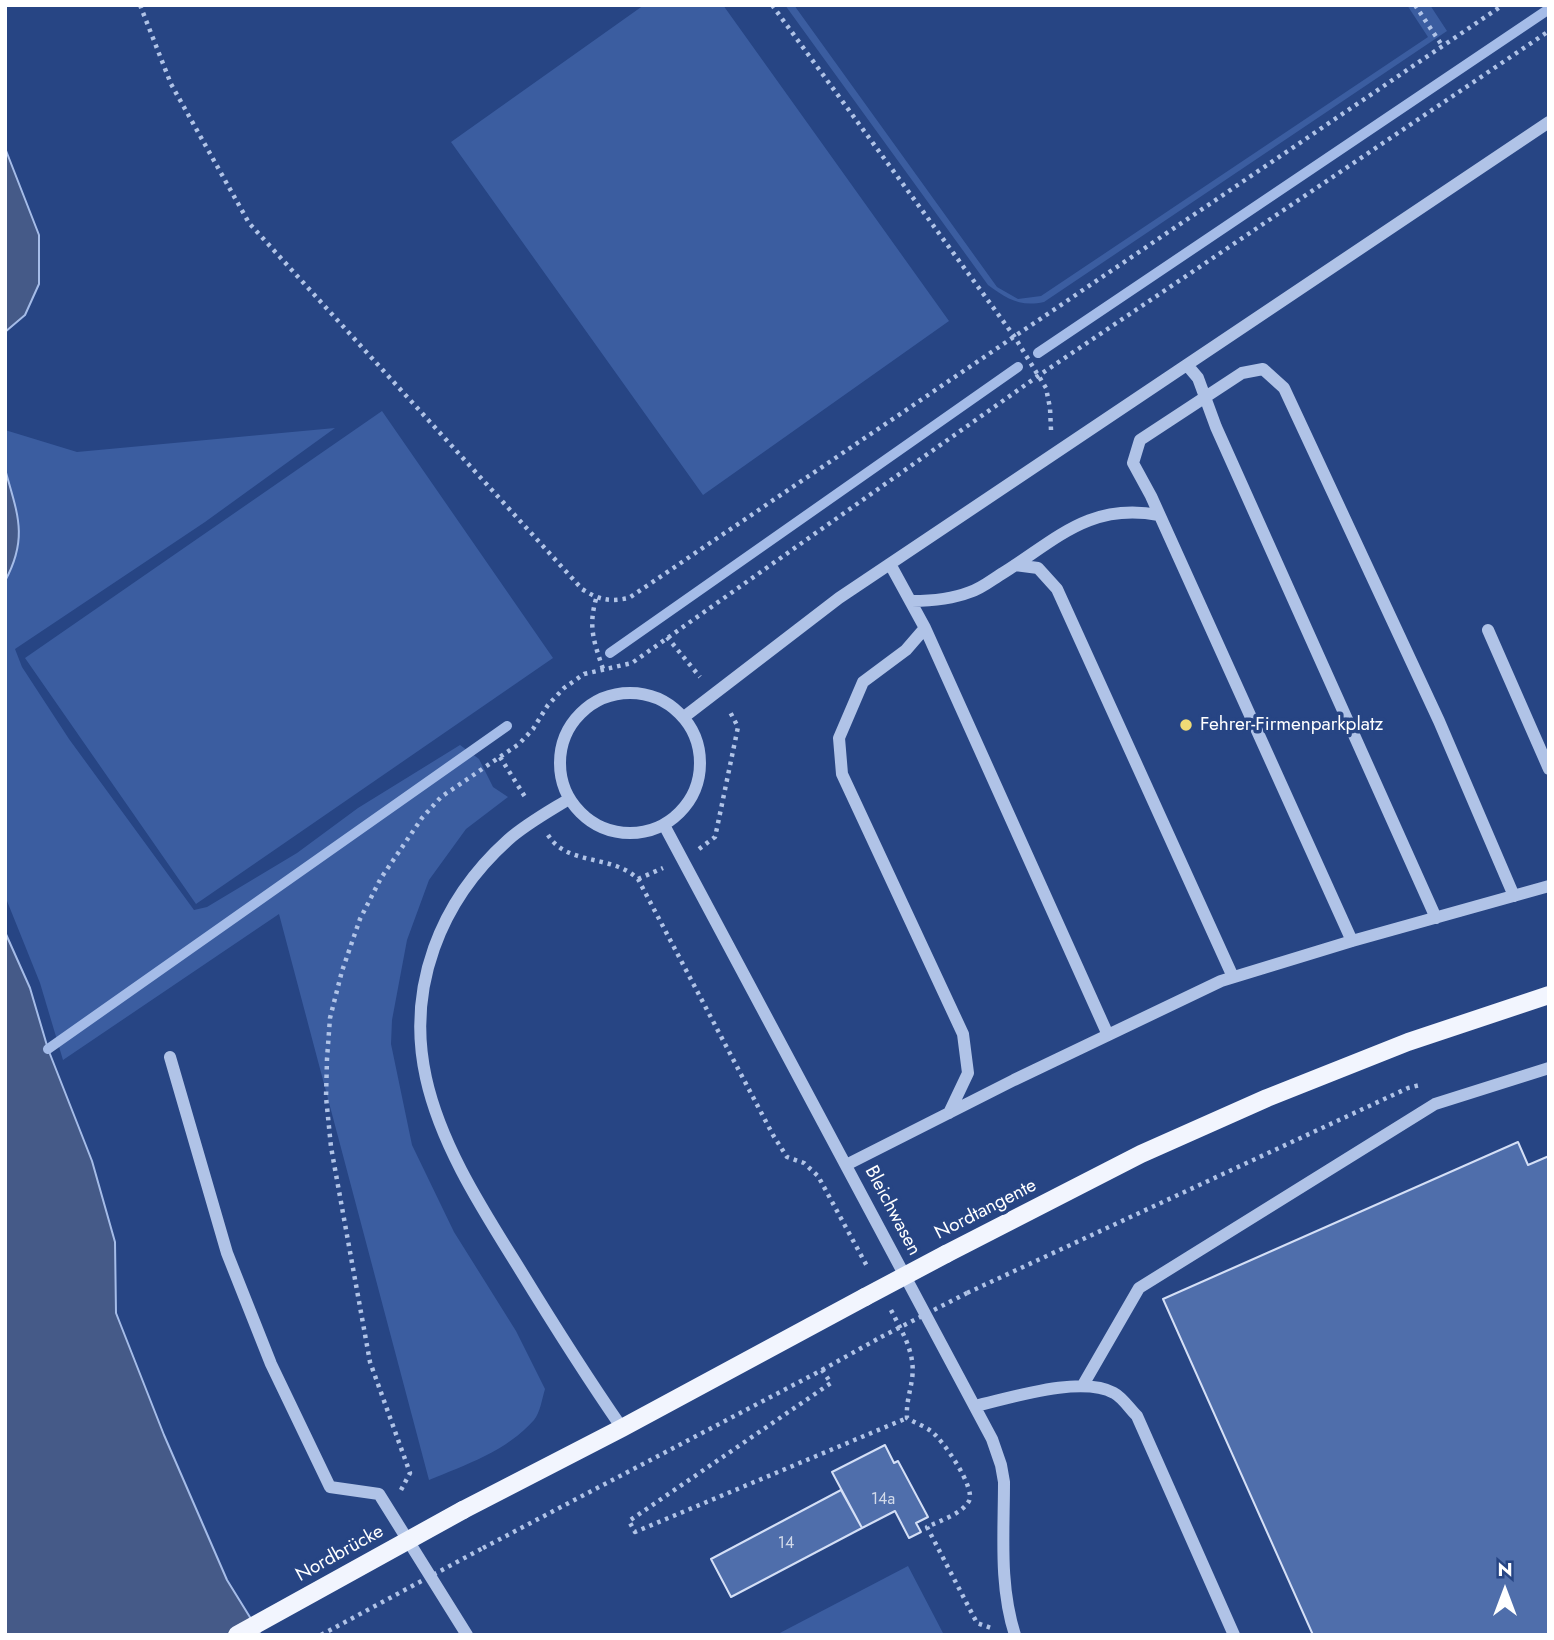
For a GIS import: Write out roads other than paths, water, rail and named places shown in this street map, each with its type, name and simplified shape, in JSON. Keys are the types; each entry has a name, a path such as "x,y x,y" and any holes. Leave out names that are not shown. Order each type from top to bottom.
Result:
{"main road":[{"name":"Nordtangente","path":"463,1510 946,1254 1141,1154 1267,1098 1408,1042 1549,995"},
{"name":"Nordbrücke","path":"237,1635 463,1510"}],"street":[{"path":"684,717 839,598 1549,122"},
{"path":"1187,365 1198,378 1204,398 1436,918"},
{"path":"1352,942 1133,463 1140,439 1242,373 1263,369 1284,388 1439,721 1514,896"},
{"path":"912,601 929,601 972,592 1075,525 1101,515 1142,512 1159,515"},
{"path":"890,564 925,628 1108,1035"},
{"path":"1015,565 1038,568 1057,589 1233,977"},
{"path":"925,628 906,650 863,682 839,738 842,774 962,1034 968,1073 949,1113"},
{"path":"1488,630 1549,769"},
{"path":"617,693 639,693 665,701 684,717 694,731 700,750 701,772 695,792 684,809 664,825 646,832 624,834 604,829 583,816 569,799 560,774 560,751 566,732 581,712 598,700 617,693"},
{"path":"569,799 510,839 482,865 453,906 430,953 420,1011 420,1044 426,1080 442,1126 477,1199 581,1369 622,1428"},
{"name":"Bleichwasen","path":"664,825 992,1439 1002,1465 1004,1586 1015,1635"},
{"path":"846,1165 1221,981 1549,886"},
{"path":"170,1057 227,1253 271,1364 330,1487 379,1494 467,1635"},
{"path":"1083,1385 1139,1288 1435,1104 1549,1069"},
{"path":"975,1406 1083,1385 1115,1393 1137,1416 1234,1635"}],"waterway":[{"path":"1038,353 1549,9"},
{"path":"610,653 1018,367"},
{"path":"48,1049 507,726"}],"place":[{"name":"Fehrer-Firmenparkplatz","path":"1186,725"}]}
